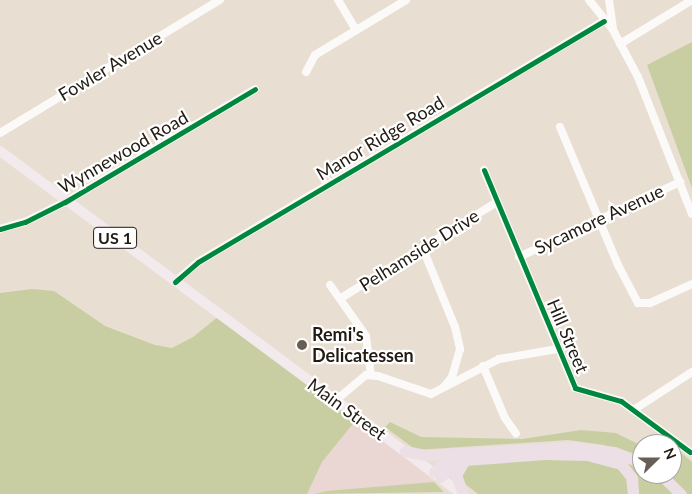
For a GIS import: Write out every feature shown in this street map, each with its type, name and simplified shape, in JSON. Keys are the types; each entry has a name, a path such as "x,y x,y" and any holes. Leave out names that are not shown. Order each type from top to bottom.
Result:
{"highway":[{"path":"405,451 425,455 573,446 614,452 632,459"},
{"path":"437,475 449,456 462,452"},
{"path":"437,475 455,464 473,459 558,454 606,458 628,470 634,483 633,494"},
{"path":"463,494 456,481 456,472 462,464 473,459"},
{"path":"670,484 681,494"}],"main road":[{"name":"US 1","path":"0,151 175,282"},
{"name":"Main Street","path":"175,282 463,494"}],"street":[{"name":"Fowler Avenue","path":"0,133 220,0"},
{"path":"338,0 356,30"},
{"path":"306,72 315,55 406,0"},
{"path":"589,0 613,30 636,72 692,214"},
{"path":"609,0 613,30"},
{"path":"620,44 692,0"},
{"name":"Manor Ridge Road","path":"175,282 198,262 604,21"},
{"name":"Wynnewood Road","path":"0,229 25,222 66,202 255,89"},
{"path":"560,127 598,219 638,303 650,303 692,284"},
{"name":"Hill Street","path":"484,170 557,348 579,392 609,397 635,409 690,452"},
{"name":"Sycamore Avenue","path":"519,257 680,182"},
{"name":"Pelhamside Drive","path":"341,298 497,202"},
{"path":"423,249 455,327 459,358 452,377 441,391"},
{"path":"330,285 366,336 371,374"},
{"path":"335,401 361,378 371,374 421,393 441,391 472,372 499,359 557,348"},
{"path":"459,358 472,372"},
{"path":"483,366 505,418 516,434"},
{"path":"635,409 692,372"}],"shaded area":[{"path":"356,420 434,482 307,494 322,462"}],"green space":[{"path":"692,42 692,188 647,65"},
{"path":"32,289 54,291 105,326 155,345 172,348 193,337 219,316 356,420 322,462 307,494 0,494 0,293"},
{"path":"390,422 421,437 522,439 581,430 616,433 632,441 632,453 604,445 568,440 416,450 385,427"},
{"path":"682,454 692,462 692,494 686,494 678,484 682,484"},
{"path":"565,457 616,465 626,479 628,494 478,494 460,480 462,467 471,464"},
{"path":"623,459 632,463 632,471"},
{"path":"434,482 444,492 314,494 327,491"},
{"path":"637,484 668,484 677,494 639,494"}],"cycle path":[{"path":"175,282 198,262 604,21"},
{"path":"0,229 25,222 65,202 255,89"},
{"path":"484,170 575,388 621,401 690,452"}],"place":[{"name":"Remi's Delicatessen","path":"302,345"}]}
